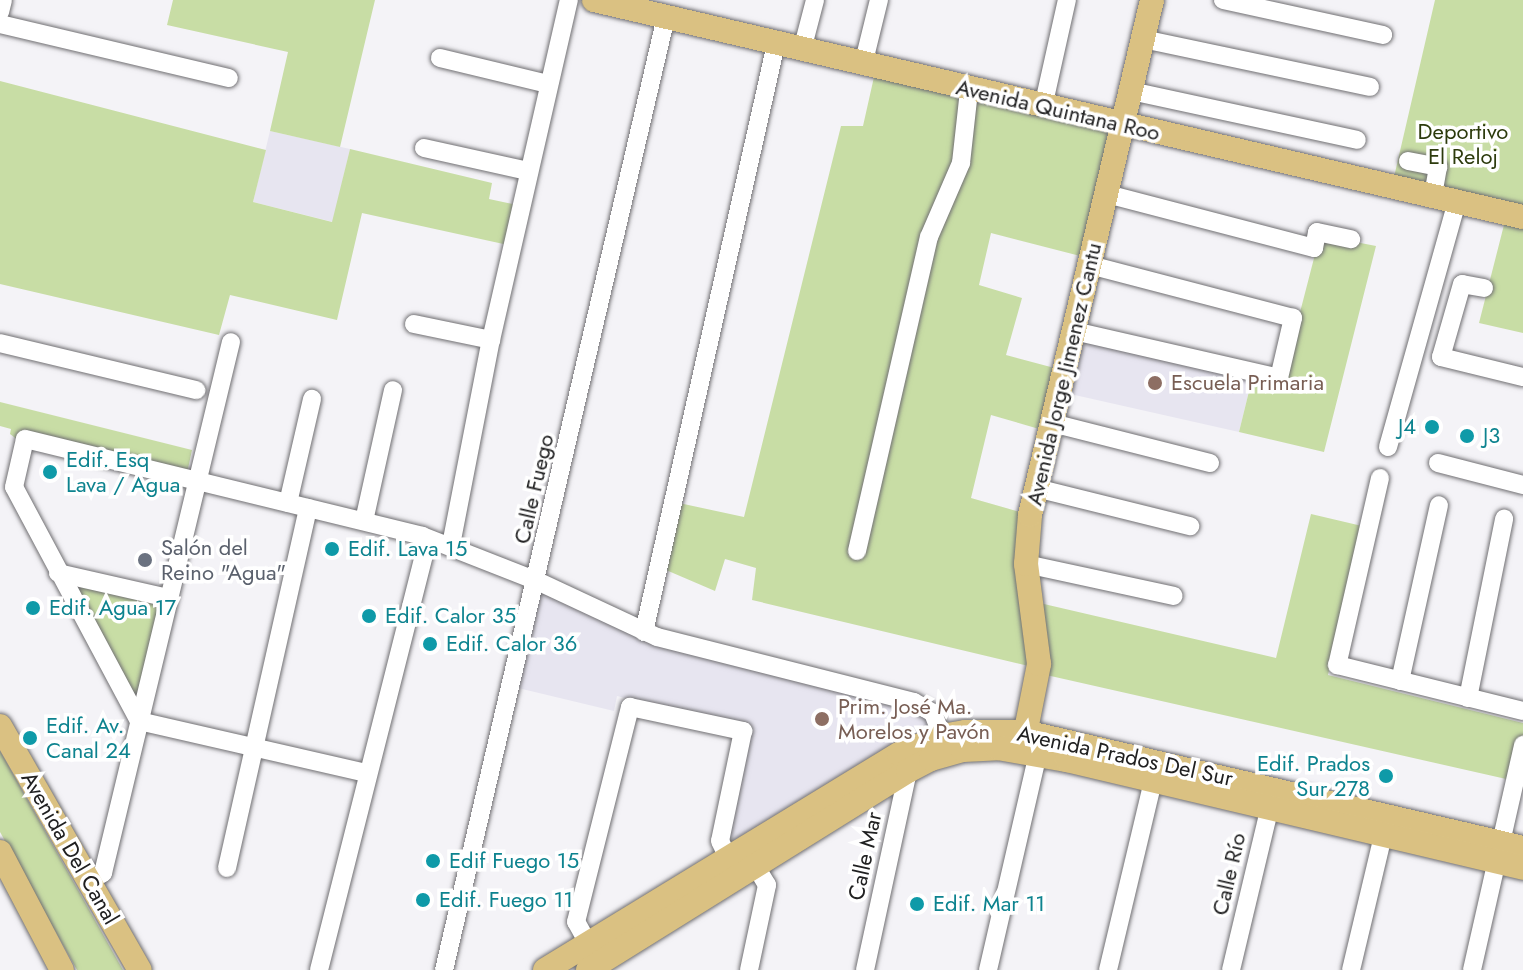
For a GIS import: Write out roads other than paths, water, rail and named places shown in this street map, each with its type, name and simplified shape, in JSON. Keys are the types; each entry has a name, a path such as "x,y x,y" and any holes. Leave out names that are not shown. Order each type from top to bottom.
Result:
{"main road":[{"name":"Avenida Quintana Roo","path":"594,0 623,3 666,17 863,65 1523,217"},
{"name":"Avenida Jorge Jimenez Cantu","path":"1028,746 1039,664 1026,564 1028,528 1152,0"},
{"name":"Avenida Del Canal","path":"0,726 140,970"},
{"name":"Avenida Prados Del Sur","path":"545,970 603,960 740,866 942,736 1000,730 1028,746 1153,781 1271,798 1383,836 1507,851"},
{"name":"Avenida Prados Del Sur","path":"904,763 963,750 1028,746 1507,851 1523,868"},
{"path":"0,852 62,970"}],"street":[{"path":"451,545 491,340 569,0"},
{"path":"802,50 815,0"},
{"path":"863,65 879,0"},
{"path":"1043,107 1067,0"},
{"path":"1223,0 1383,35"},
{"name":"Calle Fuego","path":"444,970 666,17"},
{"path":"0,24 229,78"},
{"path":"1143,39 1370,87"},
{"path":"644,632 776,44"},
{"path":"440,58 548,84"},
{"path":"857,551 929,237 961,163 969,90"},
{"path":"1131,91 1357,140"},
{"path":"424,148 528,171"},
{"path":"1388,447 1445,199 1438,167 1408,161"},
{"path":"1107,194 1314,248 1317,232 1351,239"},
{"path":"1074,331 1279,378 1293,318 1090,265"},
{"path":"1484,288 1462,284 1441,357 1523,377"},
{"path":"414,324 491,340"},
{"path":"89,882 103,873 231,342"},
{"path":"0,343 196,390"},
{"path":"364,521 393,390"},
{"path":"288,503 312,399"},
{"path":"1052,423 1210,463"},
{"path":"366,773 139,721 14,487 25,439 451,545 537,581 644,632 914,702 933,713 942,736"},
{"path":"1438,463 1523,485"},
{"path":"1380,478 1337,665 1523,711"},
{"path":"1036,488 1190,526"},
{"path":"1400,681 1439,505"},
{"path":"227,868 308,508"},
{"path":"1468,698 1504,519"},
{"path":"319,970 366,773 424,554 422,536"},
{"path":"1026,564 1174,596"},
{"path":"58,573 168,598"},
{"path":"603,960 576,922 630,707 743,731 720,841 740,866 767,885 749,970"},
{"path":"1472,970 1507,851 1523,745"},
{"path":"988,970 1028,746"},
{"name":"Calle Mar","path":"865,970 904,763"},
{"path":"1108,970 1153,781"},
{"name":"Calle Río","path":"1231,970 1271,798"},
{"path":"1351,970 1383,836"}],"place":[{"name":"Escuela Primaria","path":"1155,383"},
{"name":"J4","path":"1432,427"},
{"name":"J3","path":"1467,436"},
{"name":"Edif. Esq Lava / Agua","path":"50,472"},
{"name":"Edif. Lava 15","path":"332,549"},
{"name":"Salón del Reino \"Agua\"","path":"145,560"},
{"name":"Edif. Agua 17","path":"33,608"},
{"name":"Edif. Calor 35","path":"369,616"},
{"name":"Edif. Calor 36","path":"430,644"},
{"name":"Prim. José Ma. Morelos y Pavón","path":"822,719"},
{"name":"Edif. Av. Canal 24","path":"30,738"},
{"name":"Edif. Prados Sur 278","path":"1386,776"},
{"name":"Edif Fuego 15","path":"433,861"},
{"name":"Edif. Fuego 11","path":"423,900"},
{"name":"Edif. Mar 11","path":"917,904"}],"park label":[{"name":"Deportivo El Reloj","path":"1463,144"}]}
